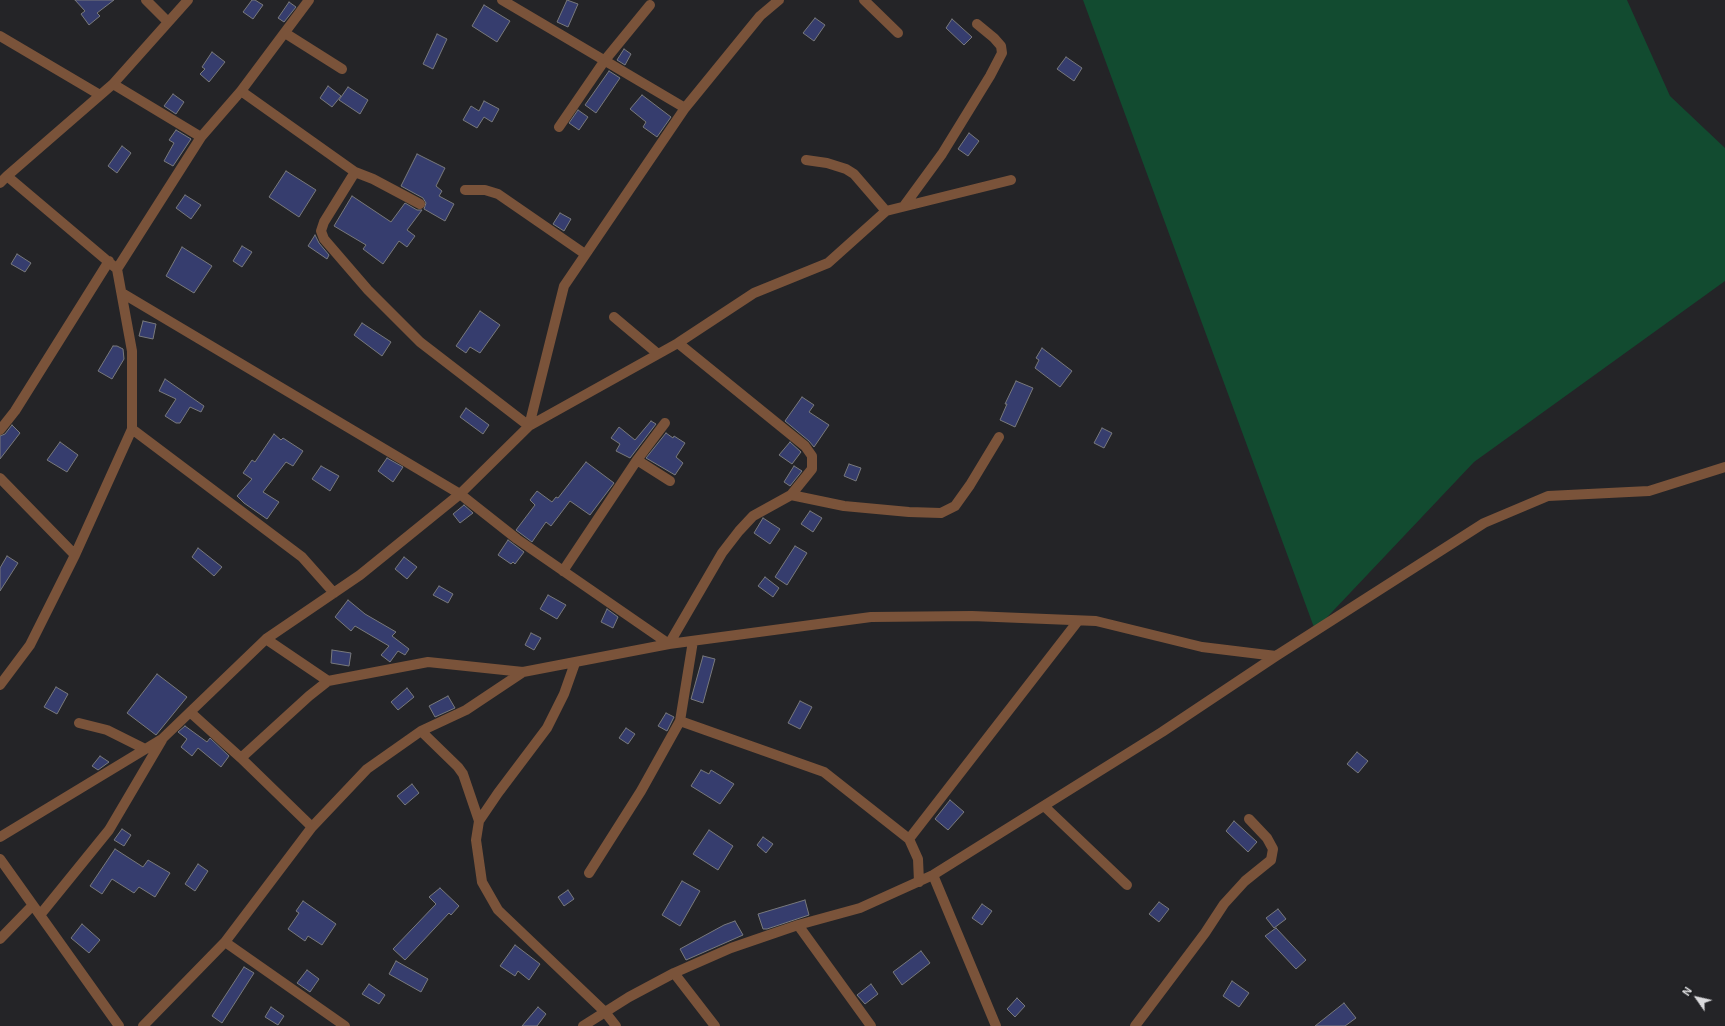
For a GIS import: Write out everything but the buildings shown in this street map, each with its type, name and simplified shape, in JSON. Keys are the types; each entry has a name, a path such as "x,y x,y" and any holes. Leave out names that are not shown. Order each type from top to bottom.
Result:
{"street":[{"path":"146,0 168,22"},
{"path":"0,685 30,645 75,554 132,429 132,351 117,269 4,180 113,84 188,0"},
{"path":"117,269 201,137 241,91 309,0"},
{"path":"502,0 685,108"},
{"path":"529,426 564,286 685,108 760,16 779,0"},
{"path":"864,0 898,32"},
{"path":"559,127 605,60 650,5"},
{"path":"904,206 942,154 990,76 1002,53 1001,46 977,24"},
{"path":"285,33 342,69"},
{"path":"0,36 100,95"},
{"path":"113,84 201,137"},
{"path":"241,91 355,172 373,179 420,204"},
{"path":"806,160 827,163 846,169 854,174 886,211"},
{"path":"355,172 324,222 321,232 324,239 368,290 420,342 529,426"},
{"path":"0,837 162,739 266,639 360,575 460,494 529,426 678,343 754,293 828,263 886,211 1011,180"},
{"path":"465,190 486,190 498,194 585,254"},
{"path":"0,430 16,411 108,262"},
{"path":"122,294 460,494 517,540 669,644"},
{"path":"614,317 658,354"},
{"path":"669,644 722,553 739,531 753,516 791,495 812,469 812,456 805,446 678,343"},
{"path":"563,571 638,460 665,423"},
{"path":"132,429 302,558 334,593"},
{"path":"791,495 844,506 909,512 941,513 954,506 962,496 999,437"},
{"path":"638,460 670,481"},
{"path":"583,1026 630,997 674,973 731,948 798,925 860,908 933,875 1162,732 1276,656 1484,522 1548,496 1649,491 1725,467"},
{"path":"1,483 75,554"},
{"path":"241,758 309,696 328,681 428,662 523,672 669,644 871,617 972,616 1096,621 1202,647 1276,656"},
{"path":"909,838 1078,621"},
{"path":"266,639 328,681"},
{"path":"590,873 641,791 680,721 693,641"},
{"path":"575,663 564,694 547,728 479,821 476,840 482,882 498,910 605,1012 616,1026"},
{"path":"143,1026 225,942 312,827 367,769 421,731 466,710 523,672"},
{"path":"190,712 241,758 312,827"},
{"path":"680,721 824,772 909,838 918,859 919,882"},
{"path":"79,723 107,730 145,750"},
{"path":"421,731 458,767 463,774 479,821"},
{"path":"40,915 109,830 162,739"},
{"path":"1044,806 1127,885"},
{"path":"1135,1026 1205,933 1224,904 1245,881 1271,860 1273,849 1267,838 1249,819"},
{"path":"0,859 119,1026"},
{"path":"933,875 996,1026"},
{"path":"0,939 33,905"},
{"path":"798,925 871,1026"},
{"path":"225,942 345,1026"},
{"path":"674,973 715,1026"}],"green space":[{"path":"1083,0 1627,0 1670,96 1725,148 1725,281 1474,462 1315,630"}]}
